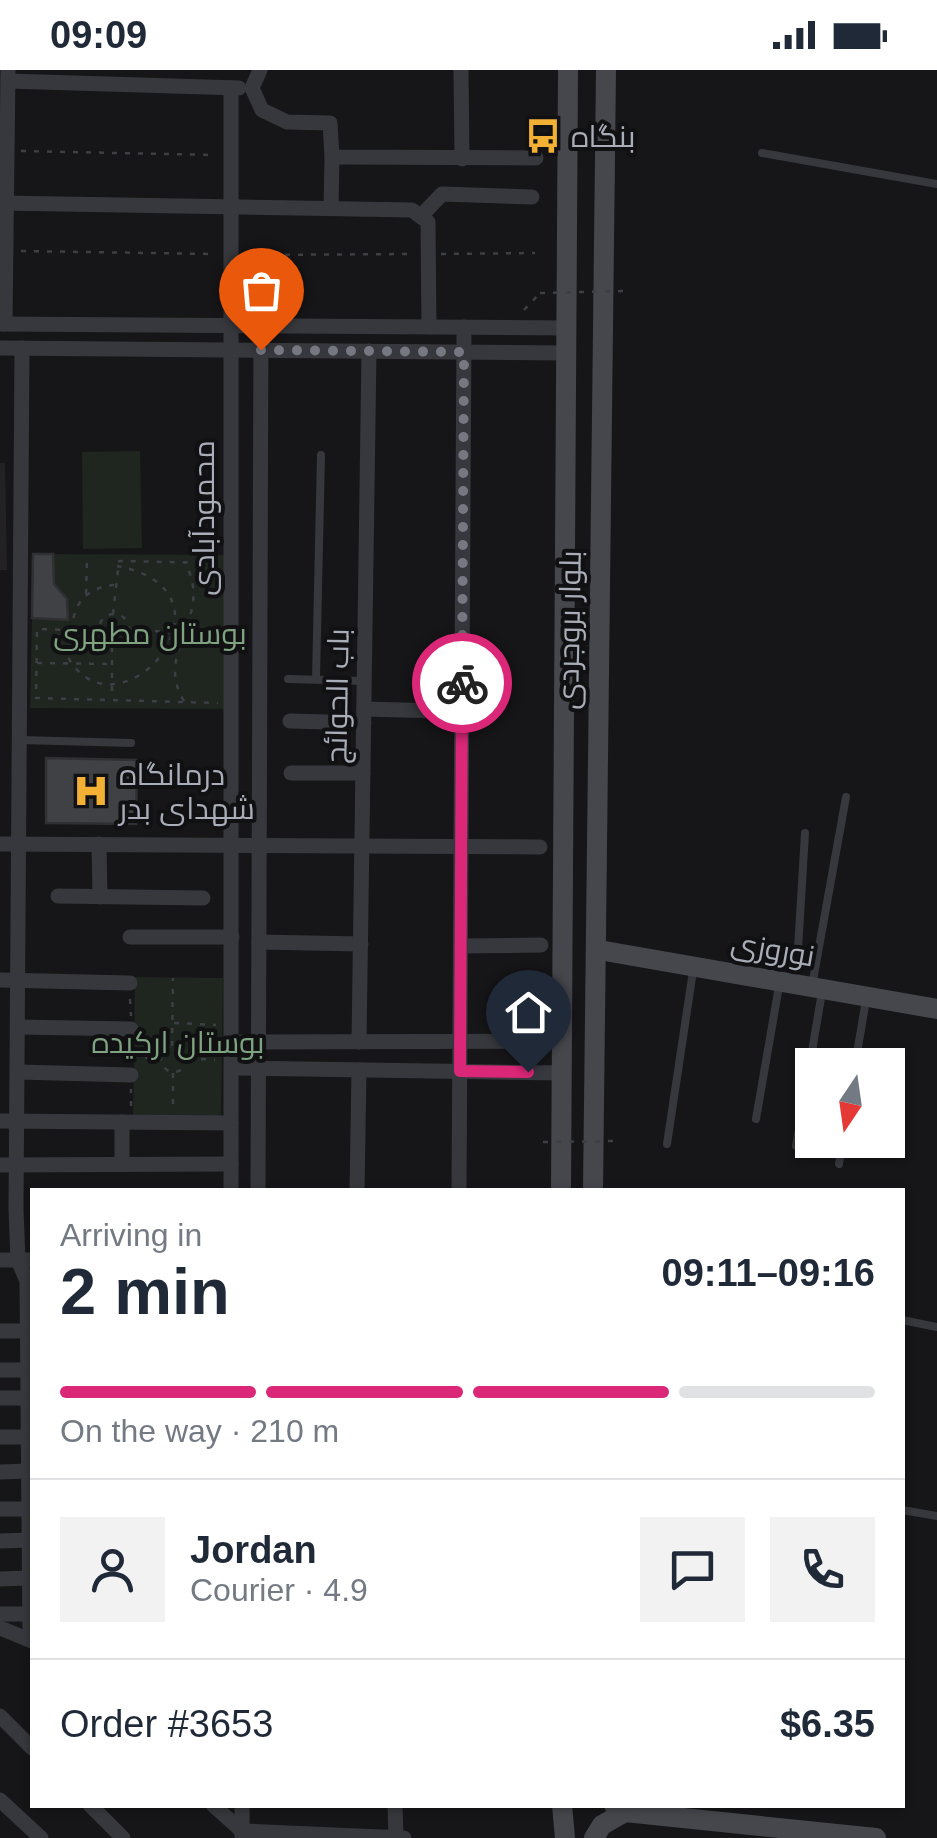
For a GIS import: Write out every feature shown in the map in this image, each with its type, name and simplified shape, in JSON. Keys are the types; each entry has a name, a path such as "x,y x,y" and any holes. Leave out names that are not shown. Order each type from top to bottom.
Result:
{"main road":[{"name":"بلوار بروجردی","path":"561,1188 568,70"},
{"name":"بلوار بروجردی","path":"593,1188 599,950 606,70"},
{"name":"نوروزی","path":"599,950 780,981 816,980 866,996 937,1008"},
{"path":"562,1808 565,1838"},
{"path":"594,1838 619,1808 876,1838"}],"street":[{"path":"260,70 252,88 262,110 287,122 330,124 331,207"},
{"path":"461,70 462,159"},
{"path":"252,88 8,76 4,103 7,151 2,324 566,328"},
{"name":"محمودآبادی","path":"231,88 231,1188"},
{"path":"332,157 536,158"},
{"path":"422,215 442,194 532,197"},
{"path":"3,204 412,210 428,222 430,327"},
{"name":"محمودآبادی","path":"258,1188 261,326"},
{"path":"460,1188 464,327"},
{"path":"0,348 566,353"},
{"path":"0,1614 30,1614 30,1283 8,1165 18,1121 22,348"},
{"name":"باب الحوائج","path":"359,1042 369,351"},
{"path":"290,722 442,711"},
{"path":"0,714 20,714"},
{"path":"0,764 20,764"},
{"path":"292,773 364,773"},
{"path":"0,844 540,847"},
{"path":"99,844 100,897"},
{"path":"58,896 203,898"},
{"path":"130,937 232,937"},
{"path":"259,942 360,944"},
{"path":"461,946 541,945"},
{"path":"0,980 130,983"},
{"path":"0,1016 18,1021 131,1029"},
{"path":"232,1042 561,1041"},
{"path":"0,1053 18,1053"},
{"path":"232,1064 259,1068 561,1073"},
{"path":"357,1188 359,1070"},
{"path":"0,1085 18,1078 131,1074"},
{"path":"0,1122 231,1124"},
{"path":"122,1163 126,1122"},
{"path":"8,1165 230,1164"},
{"path":"0,1260 25,1260"},
{"path":"0,1331 28,1331"},
{"path":"0,1370 29,1364"},
{"path":"0,1398 28,1398"},
{"path":"0,1437 30,1428"},
{"path":"0,1472 29,1470"},
{"path":"0,1510 30,1499"},
{"path":"0,1541 29,1540"},
{"path":"0,1579 30,1566"},
{"path":"0,1628 30,1640"},
{"path":"0,1716 30,1746"},
{"path":"0,1800 41,1838"},
{"path":"93,1808 124,1838"},
{"path":"216,1808 242,1835 404,1838"},
{"path":"242,1808 242,1835"},
{"path":"395,1808 396,1838"}],"lane":[{"path":"762,152 937,184"},
{"path":"316,679 320,454"},
{"path":"288,678 364,680"},
{"path":"20,740 131,742"},
{"path":"808,1048 846,797"},
{"path":"805,832 798,949 816,980"},
{"path":"667,1144 694,966"},
{"path":"756,1120 780,981"},
{"path":"858,1048 866,996"},
{"path":"839,1164 840,1158"},
{"path":"905,1321 937,1328"},
{"path":"905,1511 937,1516"}],"path":[{"path":"7,151 229,155"},
{"path":"6,251 230,255 534,253"},
{"path":"524,309 540,293 624,291"},
{"path":"86,594 87,560"},
{"path":"113,614 119,561 223,564"},
{"path":"184,562 195,596 174,664 184,702"},
{"path":"57,631 72,663 92,678 112,682 147,674 161,661 173,631 172,608 164,592 135,569 117,566"},
{"path":"72,631 74,607 86,594 115,585"},
{"path":"98,630 104,618 113,614 126,620 126,639 112,644"},
{"path":"112,700 112,644 98,630 37,629 36,698 224,703"},
{"path":"129,630 231,637"},
{"path":"37,663 112,664"},
{"path":"172,1046 173,978"},
{"path":"126,1122 131,1074 130,983"},
{"path":"172,1023 222,1026"},
{"path":"172,1046 184,1050 187,1058 181,1070 173,1072 165,1068 161,1058 165,1049 172,1046"},
{"path":"131,1057 161,1058"},
{"path":"187,1058 232,1064"},
{"path":"173,1072 174,1118"},
{"path":"542,1142 614,1141"}],"shaded area":[{"path":"0,463 5,463 7,570 0,570"}],"green space":[{"path":"140,451 142,548 83,549 82,452"},
{"name":"بوستان مطهری","path":"53,554 227,555 229,709 30,708 32,618 68,619 67,599 54,584"},
{"name":"بوستان ارکیده","path":"135,977 223,978 221,1119 133,1117"}],"building":[{"path":"33,554 53,554 54,584 67,599 68,620 32,618"},
{"name":"درمانگاه شهدای بدر","path":"46,758 137,760 136,824 46,823"}],"way so far":[{"path":"261,350 464,352 462,683"}],"place":[{"name":"بنگاه","path":"543,136"},
{"name":"درمانگاه شهدای بدر","path":"91,791"}],"route":[{"path":"462,683 460,1071 528,1072"}]}
